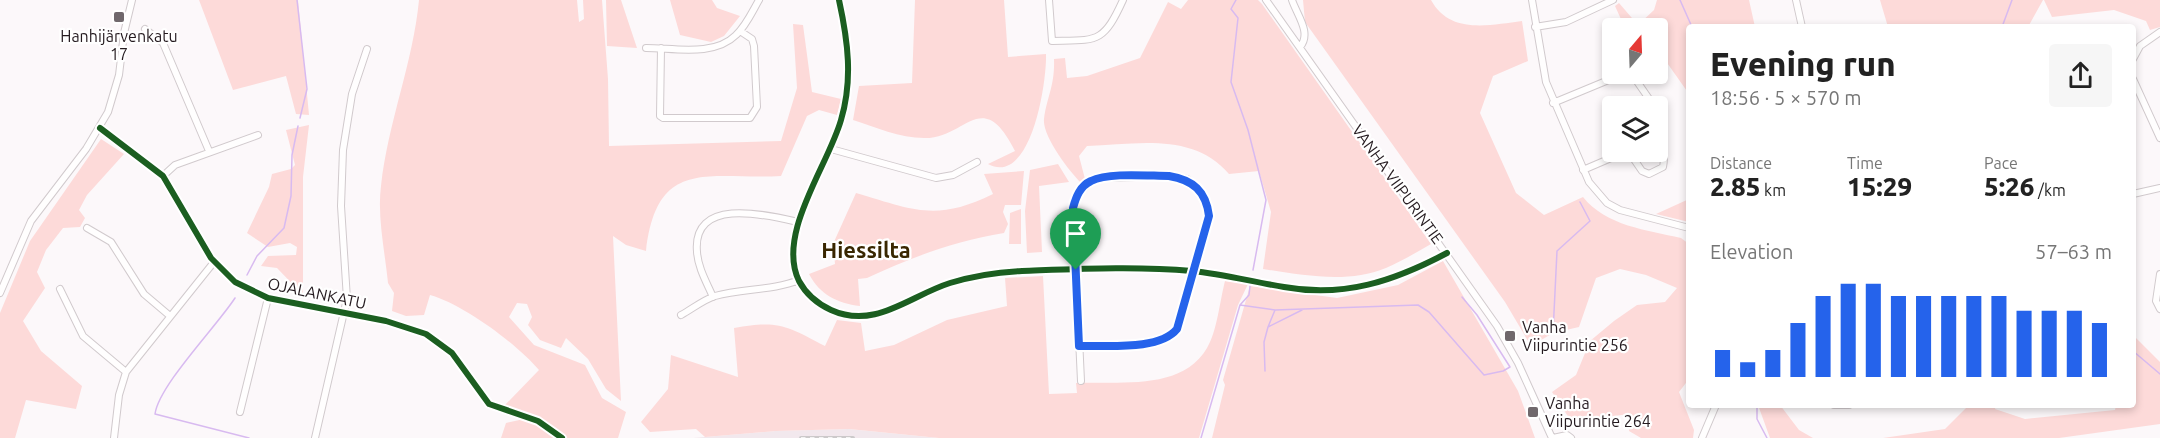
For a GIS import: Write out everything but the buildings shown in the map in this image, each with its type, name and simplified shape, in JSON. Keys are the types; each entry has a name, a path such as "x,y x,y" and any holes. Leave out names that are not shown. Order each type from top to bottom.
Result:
{"street":[{"path":"0,293 31,221 100,128 119,75 127,15 132,0"},
{"path":"646,48 713,48 727,42 740,31 759,0"},
{"path":"839,0 849,71 841,120 831,149 798,222 793,252 799,280 812,297 824,307 856,318 879,314 948,284 1019,271 1150,268 1194,271 1285,287 1337,290 1401,276 1447,253"},
{"path":"1049,0 1052,41 1090,40 1103,34 1123,0"},
{"name":"VANHA VIIPURINTIE","path":"1266,0 1497,326 1518,363 1552,438"},
{"path":"1292,0 1305,31 1305,39 1300,47"},
{"path":"1532,0 1542,69 1553,103 1583,170 1597,193 1620,210 1686,227"},
{"path":"1535,27 1566,22 1613,0"},
{"path":"1796,0 1801,24"},
{"path":"146,30 163,43 209,151"},
{"path":"662,48 660,116 663,118 750,118 757,107 754,46 752,39 740,31"},
{"path":"2136,53 2148,39 2160,32"},
{"path":"315,438 344,312 347,287 341,207 343,150 352,94 367,49"},
{"path":"1553,103 1623,74 1636,80 1647,96"},
{"path":"2136,86 2160,138"},
{"name":"OJALANKATU","path":"100,128 163,176 214,262 244,288 268,298 406,326 426,334 452,353 489,404 538,421 562,438"},
{"path":"163,176 175,165 258,135"},
{"path":"831,149 936,178 953,175 977,162"},
{"path":"1583,170 1603,162"},
{"path":"1635,162 1642,171 1649,174 1663,167 1664,162"},
{"path":"1079,346 1152,343 1170,337 1181,320 1209,216 1208,205 1195,185 1187,179 1169,176 1103,178 1091,181 1083,187 1073,208 1079,346 1081,381"},
{"path":"2136,193 2160,188"},
{"path":"713,297 697,253 698,238 703,226 711,220 734,213 798,222"},
{"path":"87,228 111,242 144,294 171,316"},
{"path":"114,438 119,395 126,372 214,262"},
{"path":"2160,274 2156,301 2160,309"},
{"path":"681,315 713,297 750,289 784,286 799,280"},
{"path":"60,289 82,336 126,372"},
{"path":"240,412 268,298"},
{"path":"1702,438 1715,408"},
{"path":"1552,438 1565,435 1571,438"}],"shaded area":[{"path":"199,0 298,0 309,115 296,114 286,76 233,90"},
{"path":"419,0 577,0 579,22 584,19 583,0 602,0 608,79 609,146 781,141 797,88 793,24 803,25 812,92 841,99 837,115 819,110 807,116 781,176 710,176 691,179 675,187 662,200 652,221 646,251 626,245 613,236 621,401 606,389 588,359 566,338 561,348 540,340 528,325 532,317 527,304 517,303 509,317 534,345 585,365 602,398 626,412 618,438 566,438 540,418 504,406 539,370 504,337 458,307 430,295 424,315 406,316 392,311 394,293 388,283 382,234 381,186 389,139 412,47"},
{"path":"606,0 621,0 637,48 607,46"},
{"path":"670,0 712,0 717,8 740,16 724,36 711,42 680,35"},
{"path":"915,0 1004,0 1008,57 1046,54 1046,68 1034,128 1026,147 1015,160 1003,167 988,164 1015,151 993,121 983,118 973,120 939,136 915,138 853,120 859,86 912,83"},
{"path":"1188,0 1258,0 1262,4 1431,244 1386,268 1356,276 1325,277 1263,269 1271,212 1259,171 1229,174 1215,161 1182,146 1144,143 1087,146 1079,156 1085,179 1081,183 1057,153 1045,126 1045,111 1053,77 1054,59 1065,58 1067,78 1087,76 1140,58 1168,2 1181,9"},
{"path":"1303,0 1431,0 1449,19 1460,23 1484,25 1522,21 1528,61 1493,76 1480,113 1516,193 1544,215 1583,197 1592,207 1615,221 1681,238 1686,242 1686,383 1679,392 1694,430 1693,438 1641,438 1629,431 1630,414 1571,421 1552,392 1576,375 1590,341 1614,321 1637,305 1665,302 1677,288 1646,275 1620,269 1596,278 1579,327 1553,333 1531,346 1505,302 1305,22"},
{"path":"1657,0 1749,0 1754,24 1686,24 1686,90 1668,64 1668,18 1645,18 1654,10"},
{"path":"1880,0 2043,0 2030,24 1887,24"},
{"path":"2044,0 2160,0 2160,27 2150,30 2146,21 2114,10 2052,17"},
{"path":"1619,3 1632,18 1620,18 1615,6"},
{"path":"309,125 303,177 303,295 277,268 261,266 268,256 296,255 297,247 290,243 268,247 247,233 269,187 272,174 291,169 295,165 286,130"},
{"path":"101,139 124,154 87,195 79,210 85,218 80,227 63,228 46,250 37,272 45,288 23,321 41,351 82,386 76,409 26,400 15,438 0,438 0,313 30,241"},
{"path":"1058,164 1069,182 1039,186 1042,252 1027,253 1025,211 1030,170"},
{"path":"1024,171 1021,205 1005,205 1003,212 1008,224 1004,233 951,245 900,263 867,278 858,279 860,306 830,297 818,287 809,274 835,264 833,244 856,193 910,208 940,210 956,208 993,194 984,174"},
{"path":"1686,200 1686,221 1656,214"},
{"path":"1021,209 1021,244 1009,244 1010,213"},
{"path":"1443,261 1518,391 1535,438 1212,438 1225,385 1223,380 1250,286 1337,298 1398,285"},
{"path":"1043,276 1049,394 1077,393 1076,383 1149,381 1182,371 1196,362 1207,348 1216,325 1225,281 1248,284 1238,305 1199,438 939,438 849,429 776,431 705,437 696,429 650,432 641,422 668,389 671,355 738,377 734,328 761,324 781,326 825,346 837,320 861,323 865,351 894,345 947,320 1007,306 1005,278"},
{"path":"2136,338 2160,362 2160,424 2059,438 1883,438 1945,429 1966,408 1995,408 2025,419 2115,410 2115,408 2136,408"},
{"path":"1759,408 1782,408 1799,430 1813,438 1770,438"},
{"path":"524,419 541,425 558,438 501,438 506,423"},
{"path":"849,429 939,438 693,438 776,431"}],"waterway":[{"path":"297,0 307,89 300,118"},
{"path":"1236,0 1231,9 1238,18 1231,82 1248,130 1266,200 1253,270"},
{"path":"1680,0 1691,24"},
{"path":"2003,24 2012,0"},
{"path":"247,275 257,256 284,228 291,196 292,155 298,126"},
{"path":"1553,333 1557,251 1590,221 1580,202"},
{"path":"1201,438 1240,305 1249,295 1250,286"},
{"path":"1240,305 1275,310 1418,305 1429,312 1484,375 1510,367 1477,315 1462,297"},
{"path":"235,298 177,372 159,402 155,414 249,438"},
{"path":"1268,327 1275,310"},
{"path":"1265,371 1264,342 1268,327 1302,310"},
{"path":"2136,354 2160,374"},
{"path":"1757,408 1757,419 1767,438"}],"railway":[{"path":"801,438 853,438"}],"cycle path":[{"path":"839,0 848,60 845,105 835,138 806,200 794,242 794,262 799,281 813,298 831,310 847,315 877,314 950,283 968,278 1022,271 1107,268 1171,269 1215,274 1306,290 1327,290 1368,285 1388,279 1447,253"},
{"path":"100,128 163,176 211,258 235,282 268,298 386,321 426,334 452,353 489,404 538,421 562,438"}],"place":[{"name":"Hanhijärvenkatu 17","path":"119,17"},
{"name":"Vanha Viipurintie 256","path":"1510,336"},
{"name":"Vanha Viipurintie 264","path":"1533,412"}],"district":[{"name":"Hiessilta","path":"866,250"}],"route":[{"path":"1169,176 1187,179 1202,194 1208,205 1209,216 1181,320 1170,337 1152,343 1079,346 1076,270 1073,208 1083,187 1091,181 1103,178 1169,176"}]}
